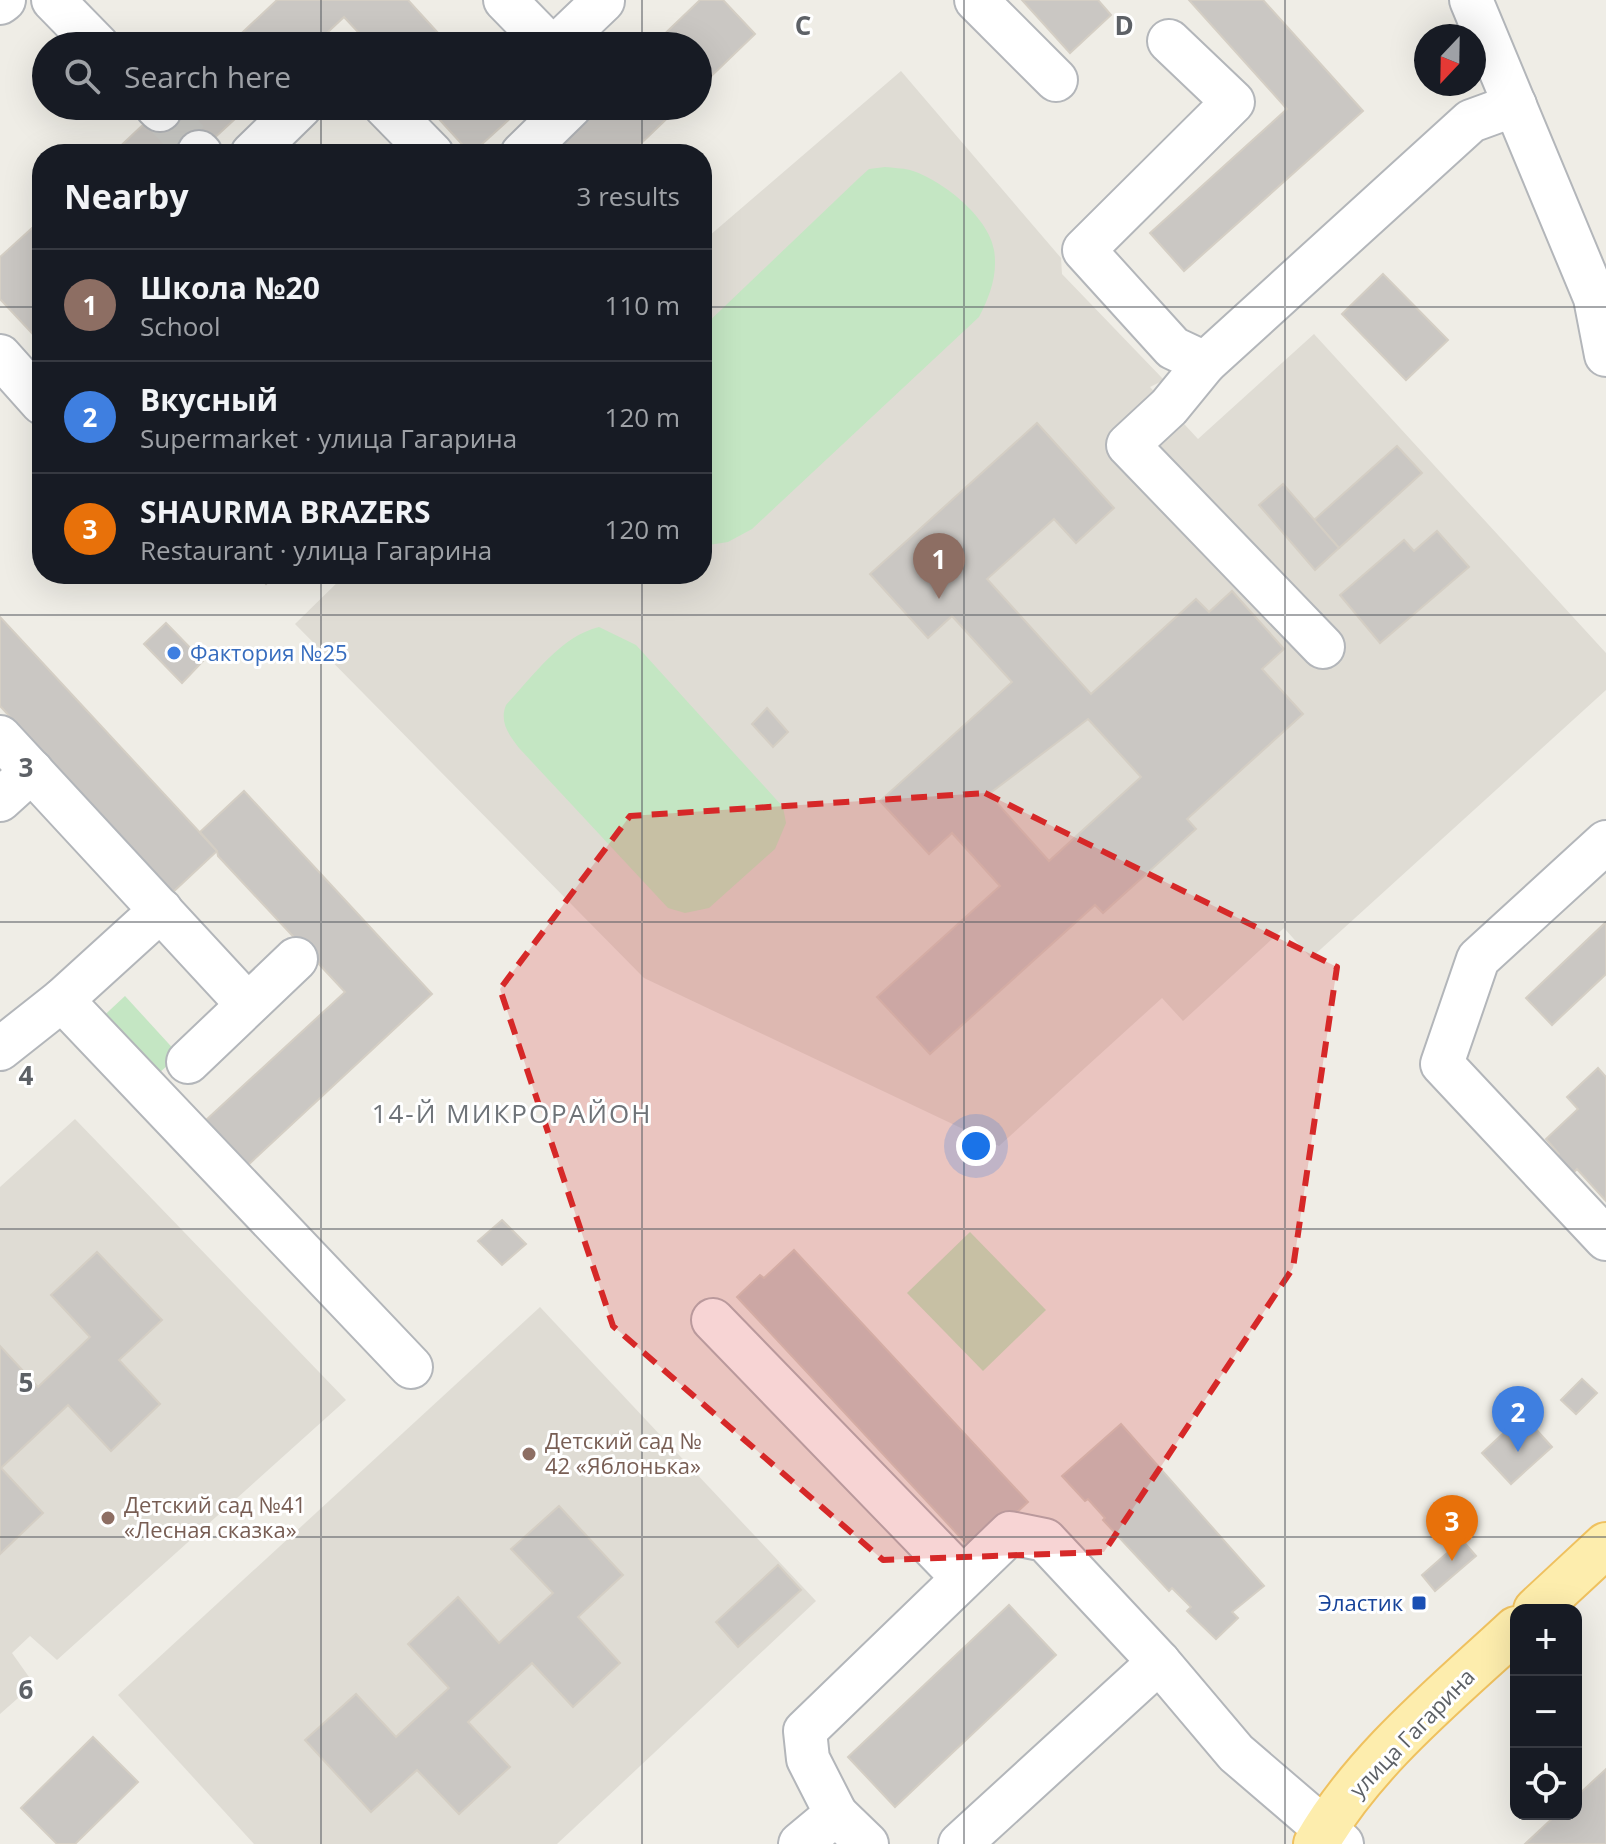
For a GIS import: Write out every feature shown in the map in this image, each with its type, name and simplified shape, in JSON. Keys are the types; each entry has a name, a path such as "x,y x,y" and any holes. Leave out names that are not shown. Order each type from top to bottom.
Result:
{"main road":[{"path":"1544,1604 1600,1564"},
{"name":"улица Гагарина","path":"1328,1839 1354,1789 1406,1733 1510,1635"}],"street":[{"path":"53,0 84,32"},
{"path":"505,0 538,32"},
{"path":"976,0 1056,80"},
{"path":"1471,0 1595,298 1606,355"},
{"path":"569,32 603,1"},
{"path":"1169,41 1233,102 1084,250 1173,348 1205,363"},
{"path":"1323,647 1128,445 1169,407 1205,363 1471,121 1515,105"},
{"path":"262,144 287,120"},
{"path":"399,120 422,144"},
{"path":"532,144 557,120"},
{"path":"0,356 32,392"},
{"path":"0,737 247,1004"},
{"path":"0,800 32,771"},
{"path":"1606,842 1478,959 1442,1064 1606,1239"},
{"path":"0,1049 62,1000 161,910"},
{"path":"188,1062 296,959"},
{"path":"62,1000 411,1367"},
{"path":"713,1320 962,1577"},
{"path":"867,1844 836,1814 808,1759 805,1731 1010,1533 1045,1540 1159,1662 1236,1753 1328,1839"},
{"path":"960,1844 1159,1662"},
{"path":"800,1844 836,1814"}],"highlighted area":[{"path":"985,793 1337,967 1293,1268 1104,1552 883,1560 613,1326 500,989 630,816"}],"shaded area":[{"path":"901,71 1061,258 1062,274 1164,380 1150,387 1198,439 1314,334 1606,653 1606,690 1311,958 1284,928 1183,1021 1162,998 999,1146 644,978 295,624 336,584 712,584 712,233"},
{"name":"Детский сад №41 «Лесная сказка»","path":"75,1119 346,1400 57,1660 30,1636 12,1653 34,1684 0,1714 0,1187"},
{"name":"Детский сад № 42 «Яблонька»","path":"540,1307 816,1601 557,1844 254,1844 118,1695"}],"green space":[{"path":"885,167 922,175 962,201 983,225 994,250 995,268 983,309 979,317 752,529 728,542 712,544 712,318 869,169"},
{"path":"599,627 636,645 783,807 786,823 775,849 709,908 685,913 668,908 519,748 506,728 506,705 537,670 572,639"},
{"path":"125,996 179,1055 149,1082 95,1024"},
{"path":"970,1232 1046,1310 983,1371 907,1293"}],"building":[{"path":"277,0 408,0 437,32 358,32 344,17 328,32 243,32"},
{"path":"700,0 723,0 755,34 712,75 712,32 667,32"},
{"path":"1022,0 1098,0 1111,15 1070,53"},
{"path":"1189,0 1263,0 1363,111 1184,271 1150,233 1287,109"},
{"path":"148,120 234,120 208,144 123,144"},
{"path":"440,120 508,120 482,144 462,144"},
{"path":"575,120 665,120 640,144 558,144 554,140"},
{"path":"32,228 32,333 0,299 0,257"},
{"path":"1383,274 1448,340 1406,380 1342,314"},
{"path":"1037,423 1114,508 1076,543 1054,519 987,579 1091,694 1196,599 1209,612 1232,591 1284,649 1262,669 1303,714 1187,819 1196,829 1103,913 1095,905 930,1054 877,997 1000,886 952,833 929,854 880,801 1012,682 952,616 928,638 870,574","holes":["1088,719 1141,777 1049,861 989,794"]},
{"path":"1397,446 1422,473 1339,548 1314,520"},
{"path":"1283,484 1339,548 1315,570 1259,505"},
{"path":"1437,531 1469,567 1380,643 1340,595 1404,540 1414,551"},
{"path":"0,617 217,851 173,892 0,706"},
{"name":"Фактория №25","path":"166,623 203,661 182,683 144,644"},
{"path":"767,708 788,732 773,747 752,724"},
{"path":"244,791 432,994 248,1165 206,1120 345,992 218,856 200,832"},
{"path":"1606,922 1606,974 1552,1025 1526,998"},
{"path":"1598,1068 1606,1077 1606,1201 1577,1169 1571,1175 1556,1160 1559,1154 1546,1139 1578,1109 1567,1097"},
{"path":"502,1220 526,1244 502,1265 478,1241"},
{"path":"794,1250 1028,1502 974,1552 737,1297 760,1275 764,1278"},
{"path":"97,1252 162,1320 119,1360 160,1404 111,1451 68,1405 1,1468 43,1513 0,1554 0,1346 38,1387 90,1337 51,1295"},
{"path":"1582,1379 1597,1393 1576,1414 1561,1400"},
{"path":"1523,1415 1552,1447 1511,1484 1482,1453"},
{"path":"1121,1424 1264,1586 1232,1612 1238,1618 1216,1639 1187,1611 1191,1607 1172,1588 1169,1591 1103,1520 1105,1518 1088,1499 1085,1501 1062,1476"},
{"path":"559,1506 623,1575 578,1617 620,1663 573,1707 532,1663 468,1722 510,1767 459,1814 417,1770 371,1812 305,1740 356,1694 396,1737 449,1688 408,1644 458,1597 499,1643 553,1593 511,1549"},
{"path":"1462,1540 1476,1556 1435,1591 1422,1575"},
{"path":"778,1565 801,1590 738,1647 716,1622"},
{"path":"1009,1605 1056,1655 895,1807 848,1757"},
{"path":"93,1737 138,1782 75,1844 57,1844 21,1808"},
{"path":"1606,1769 1606,1844 1525,1844 1551,1820 1582,1820 1582,1791"}],"tunnel":[{"path":"169,120 192,144"}],"place":[{"name":"Школа №20","path":"939,599"},
{"name":"Фактория №25","path":"174,653"},
{"name":"Вкусный","path":"1518,1452"},
{"name":"Детский сад № 42 «Яблонька»","path":"529,1454"},
{"name":"Детский сад №41 «Лесная сказка»","path":"108,1518"},
{"name":"SHAURMA BRAZERS","path":"1452,1561"},
{"name":"Эластик","path":"1419,1603"}],"district":[{"name":"14-Й МИКРОРАЙОН","path":"512,1114"}]}
